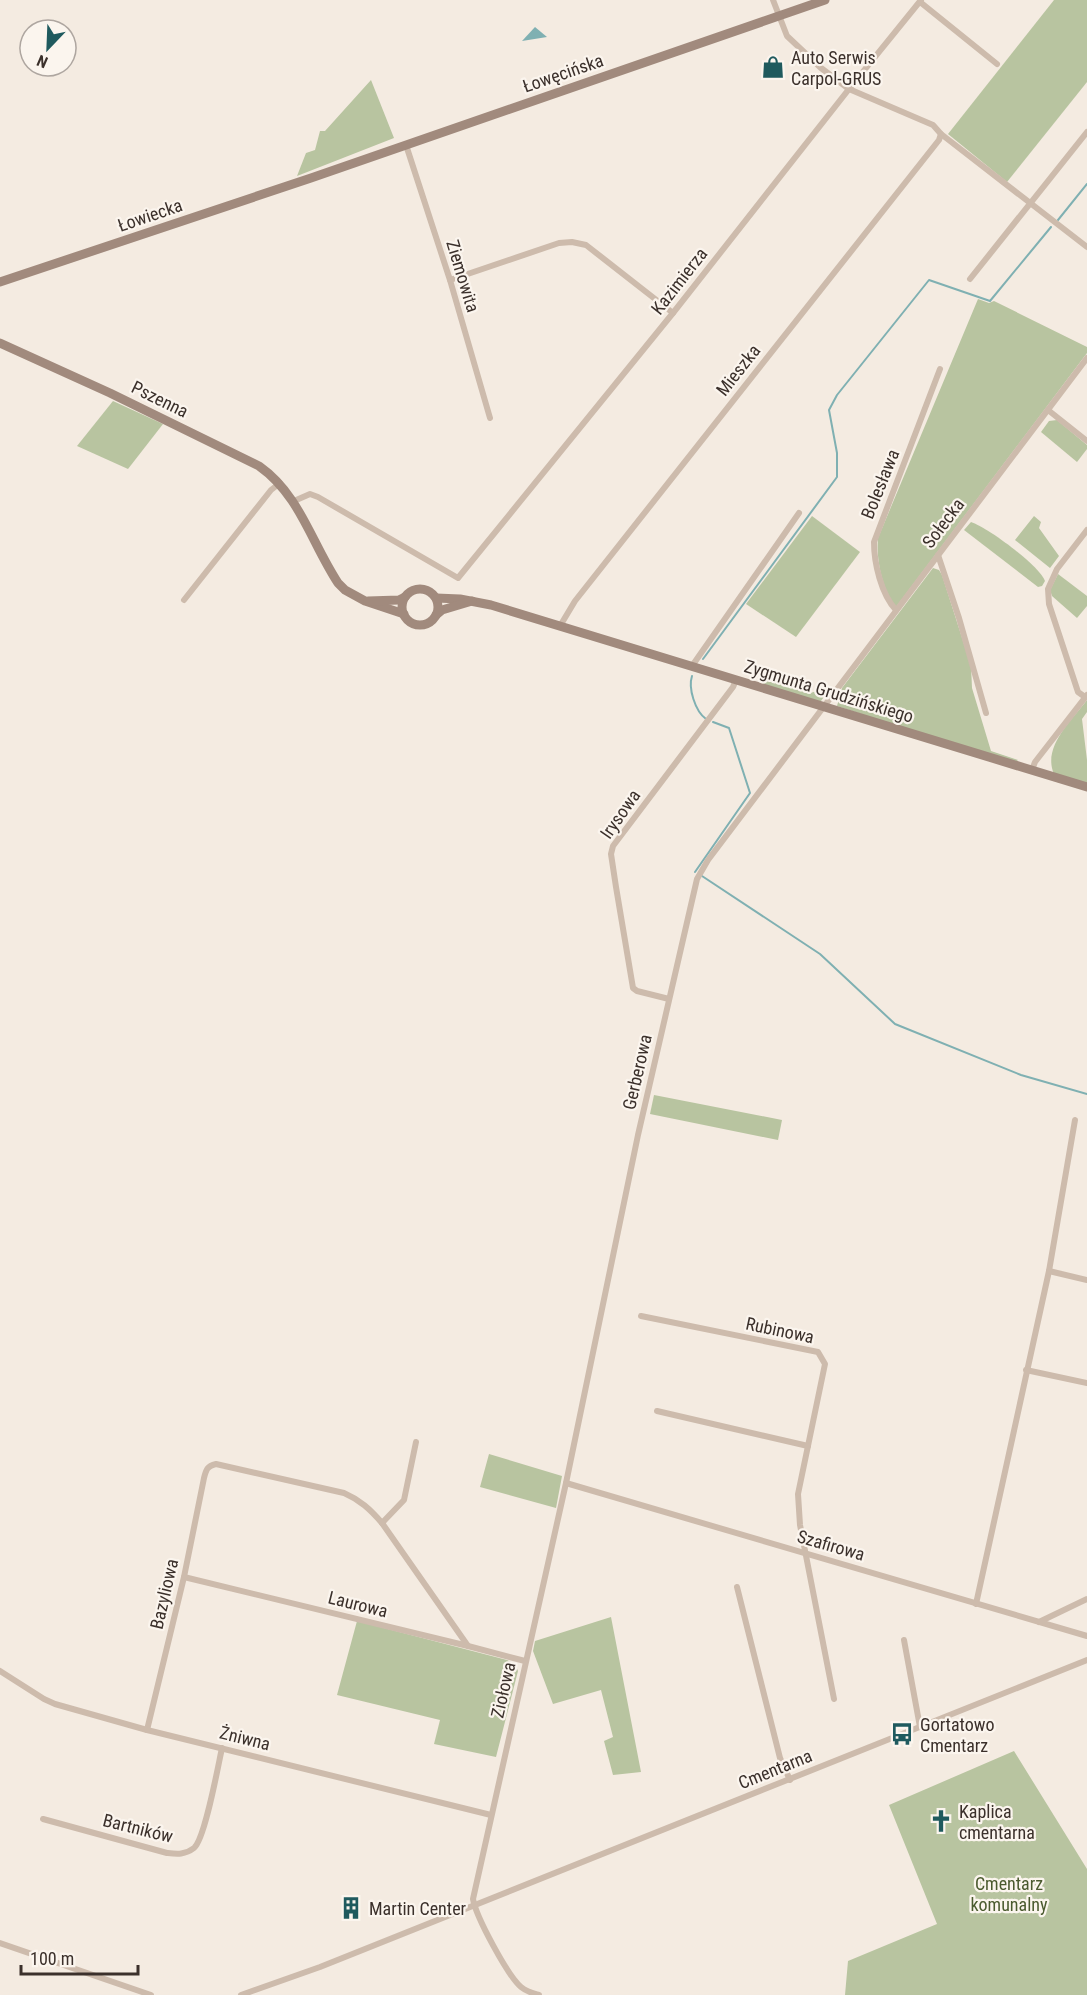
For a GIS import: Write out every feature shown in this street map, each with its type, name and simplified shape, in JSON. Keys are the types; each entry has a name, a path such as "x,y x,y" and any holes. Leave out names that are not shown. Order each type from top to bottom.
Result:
{"street":[{"path":"773,0 787,36 793,44 849,89 933,125 941,134 1087,247"},
{"name":"Łowęcińska","path":"311,178 825,0"},
{"path":"920,1 997,64"},
{"name":"Kazimierza","path":"294,501 310,494 318,497 458,578 673,313 920,1"},
{"path":"970,279 1087,132"},
{"name":"Mieszka","path":"560,627 575,601 939,140 941,134"},
{"name":"Ziemowita","path":"405,145 450,280 490,418"},
{"name":"Łowiecka","path":"0,282 311,178"},
{"path":"450,280 559,243 572,242 586,245 673,313"},
{"name":"Pszenna","path":"0,343 241,456 264,470 280,483 294,501 338,583 345,590 365,601 404,614 411,622 420,625 429,622 442,610 472,601"},
{"name":"Sołecka","path":"824,706 1087,358"},
{"name":"Bolesława","path":"896,610 886,597 874,542 940,369"},
{"path":"1048,410 1087,441"},
{"path":"184,600 280,483"},
{"path":"692,666 799,513"},
{"path":"1032,770 1035,762 1086,696 1078,692 1047,596 1052,577 1087,530"},
{"path":"938,555 986,713"},
{"path":"365,601 399,600 412,591 421,589 429,591 436,598 438,606 436,615"},
{"path":"404,614 405,597"},
{"path":"436,598 472,601 560,627"},
{"name":"Zygmunta Grudzińskiego","path":"560,627 1087,787"},
{"name":"Irysowa","path":"669,999 633,988 611,854 613,846 704,727 736,680"},
{"name":"Gerberowa","path":"566,1483 610,1263 691,899 701,870 824,706"},
{"path":"976,1604 1049,1271 1075,1120"},
{"path":"1049,1271 1087,1280"},
{"name":"Rubinowa","path":"640,1316 818,1352 825,1364 798,1494 800,1525 834,1699"},
{"path":"1026,1370 1087,1383"},
{"path":"657,1411 808,1446"},
{"path":"416,1442 404,1500 382,1523 468,1646"},
{"name":"Bazyliowa","path":"147,1730 184,1577 206,1469 210,1465 216,1464 344,1493 357,1498 382,1523"},
{"name":"Szafirowa","path":"566,1483 1087,1636"},
{"name":"Ziołowa","path":"474,1905 473,1899 491,1815 566,1483"},
{"name":"Laurowa","path":"184,1577 525,1661"},
{"path":"737,1587 780,1758 790,1780"},
{"path":"1039,1622 1087,1599"},
{"path":"904,1640 920,1727"},
{"name":"Cmentarna","path":"241,1995 320,1967 1087,1660"},
{"name":"Żniwna","path":"0,1671 56,1704 147,1730 491,1815"},
{"name":"Bartników","path":"43,1819 167,1853 182,1854 196,1847 203,1830 222,1748"},
{"path":"474,1905 493,1944 518,1983 530,1993 539,1995"},
{"path":"0,1943 151,1995"}],"green space":[{"path":"1054,0 1087,0 1087,82 1007,182 948,134"},
{"path":"371,80 394,138 297,176 306,153 315,150 320,131 325,131"},
{"path":"978,299 989,303 994,301 1087,347 1087,353 896,607 887,592 881,574 878,538"},
{"path":"113,401 163,424 128,469 77,446"},
{"path":"1057,420 1087,445 1087,449 1077,462 1041,432 1049,421"},
{"path":"812,516 860,552 796,637 746,604"},
{"path":"1034,516 1041,522 1039,528 1059,556 1050,568 1015,540"},
{"path":"971,522 989,531 1034,566 1045,581 1042,586 1038,587 964,530"},
{"path":"933,568 939,570 942,575 971,666 972,688 991,751 1018,760 1013,764 837,706 842,688"},
{"path":"1058,574 1087,596 1087,606 1077,618 1052,596 1050,590"},
{"path":"767,675 771,681 810,693 831,687 816,705 758,689"},
{"path":"1087,700 1087,712 1082,719 1087,760 1087,788 1054,774 1051,764 1055,744 1060,734"},
{"path":"654,1095 782,1120 778,1140 650,1114"},
{"path":"489,1454 562,1476 556,1508 480,1487"},
{"path":"611,1617 641,1772 613,1775 604,1741 613,1737 601,1690 553,1704 533,1651 535,1641"},
{"path":"357,1621 515,1664 518,1671 496,1757 434,1744 440,1720 337,1695"},
{"name":"Cmentarz komunalny","path":"1014,1751 1087,1869 1087,1995 845,1995 848,1961 937,1924 889,1805"}],"water":[{"path":"535,27 547,37 522,41"}],"waterway":[{"path":"1058,220 1087,184"},
{"path":"703,659 837,477 837,453 829,410 837,395 929,280 990,301 1051,227"},
{"path":"692,676 693,699 706,719"},
{"path":"695,872 750,793 729,728 713,722"},
{"path":"702,876 820,954 895,1024 1021,1075 1087,1094"}],"place":[{"name":"Auto Serwis Carpol-GRUS","path":"773,67"},
{"name":"Gortatowo Cmentarz","path":"902,1734"},
{"name":"Kaplica cmentarna","path":"941,1821"},
{"name":"Martin Center","path":"351,1908"}]}
